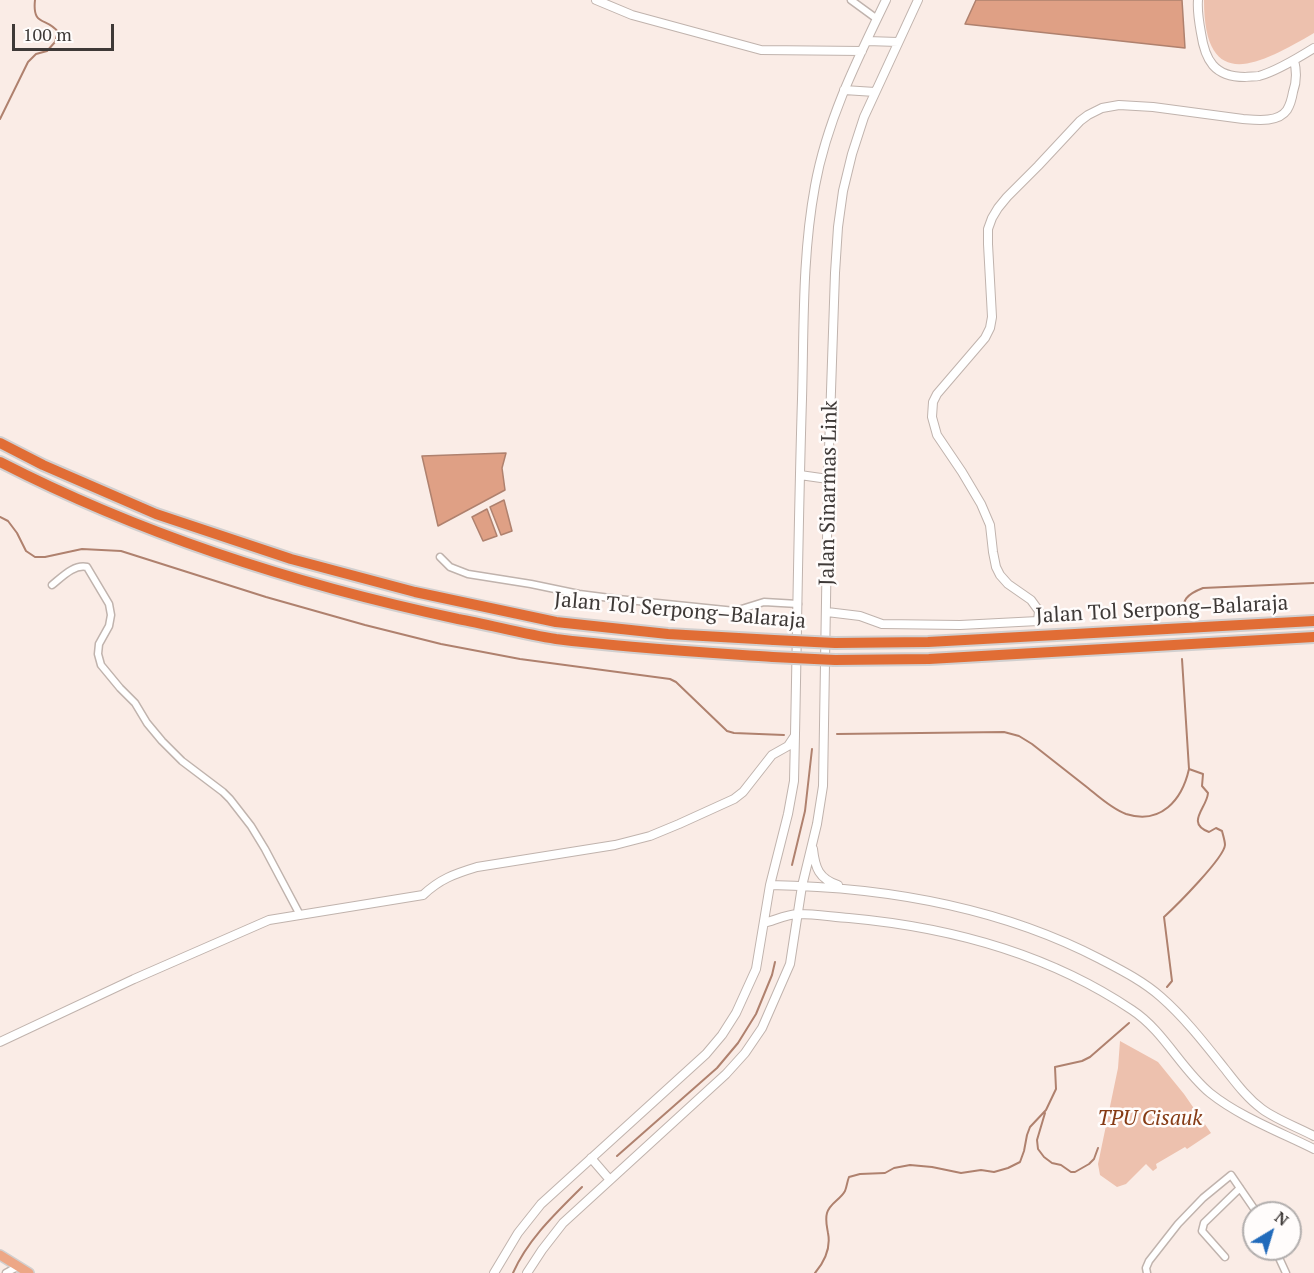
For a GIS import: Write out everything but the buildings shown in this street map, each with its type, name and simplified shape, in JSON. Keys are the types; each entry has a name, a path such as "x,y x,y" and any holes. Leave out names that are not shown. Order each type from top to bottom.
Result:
{"highway":[{"name":"Jalan Tol Serpong–Balaraja","path":"0,443 43,465 156,514 291,559 415,592 556,622 668,634 835,643 928,642 1314,621"},
{"name":"Jalan Tol Serpong–Balaraja","path":"0,462 36,481 150,530 286,575 412,609 554,639 667,651 835,660 929,658 1314,637"}],"main road":[{"path":"0,1255 29,1273"}],"street":[{"path":"596,0 632,15 761,50 862,51"},
{"path":"851,0 877,19"},
{"name":"Jalan Sinarmas Link","path":"764,923 770,885 794,781 800,475 809,224 815,185 837,107 886,0"},
{"name":"Jalan Sinarmas Link","path":"527,1273 563,1223 726,1074 745,1053 762,1028 790,964 802,886 823,786 828,479 834,273 838,227 843,191 864,117 918,0"},
{"path":"1198,0 1197,11 1204,49 1209,62 1223,74 1236,77 1258,76 1314,48"},
{"path":"867,41 898,42"},
{"path":"827,612 860,616 882,624 960,625 1038,621 1039,610 1031,600 1008,584 1000,575 993,552 990,525 981,504 937,435 932,417 933,402 937,394 985,338 990,328 992,317 988,229 992,218 1007,197 1088,115 1102,108 1119,105 1153,107 1243,119 1277,118 1288,109 1292,97 1297,70 1294,60"},
{"path":"844,90 875,92"},
{"path":"800,475 828,479"},
{"path":"440,557 450,567 468,574 579,594 735,611 764,602 798,604"},
{"path":"52,585 75,567 81,566 89,569 109,604 111,615 109,626 99,644 98,654 101,664 135,703 147,723 162,741 180,759 231,799 265,849 300,915"},
{"path":"0,1042 134,979 269,920 423,895 436,883 477,867 615,845 650,836 734,799 743,792 772,755 788,746 795,735"},
{"path":"812,842 814,863 819,873 829,882 851,890"},
{"path":"770,885 878,892 937,901 986,913 1034,929 1080,949 1151,988 1174,1008 1243,1092 1261,1108 1314,1136"},
{"path":"494,1273 518,1233 541,1203 705,1054 722,1035 736,1013 756,969 764,923 798,914 875,920 932,929 978,940 1068,975 1107,994 1134,1011 1154,1029 1188,1071 1209,1092 1232,1108 1314,1149"},
{"path":"591,1158 610,1180"},
{"path":"1147,1273 1146,1268 1149,1261 1178,1224 1203,1198 1231,1175 1249,1201"},
{"path":"1226,1257 1202,1231 1202,1226 1240,1188"},
{"path":"6,1273 19,1266"}],"green space":[{"path":"1204,0 1314,0 1314,33 1274,55 1255,62 1238,64 1224,61 1213,50 1206,30"},
{"name":"TPU Cisauk","path":"1120,1041 1158,1062 1211,1133 1187,1149 1185,1147 1156,1164 1157,1168 1153,1171 1146,1164 1126,1184 1117,1187 1100,1175 1098,1164 1118,1068"}],"shaded area":[{"path":"976,0 1182,0 1185,48 965,24"},
{"path":"506,453 502,468 505,490 438,526 422,456"},
{"path":"504,500 512,531 501,535 490,507"},
{"path":"487,509 497,536 483,541 472,517"}],"waterway":[{"path":"0,119 28,62 36,54 47,51 55,42 58,32 54,27 38,18 35,0"},
{"path":"0,517 8,521 26,551 35,557 82,549 121,551 266,597 441,644 520,659 670,679 676,682 727,731 784,735"},
{"path":"1180,617 1186,598 1203,588 1314,583"},
{"path":"837,734 1004,732 1019,736 1032,744 1116,809 1126,814 1150,816 1159,813 1175,800 1189,769 1182,659"},
{"path":"792,865 805,811 812,749"},
{"path":"1167,987 1172,981 1164,917 1208,871 1225,845 1222,831 1216,828 1209,832 1199,824 1199,815 1208,793 1202,786 1203,774 1189,769"},
{"path":"617,1156 717,1068 738,1043 756,1014 775,962"},
{"path":"815,1273 822,1264 828,1249 827,1213 845,1191 849,1177 885,1173 894,1168 910,1165 961,1173 981,1170 994,1172 1020,1162 1030,1127 1046,1110 1056,1089 1055,1067 1090,1057 1129,1023"},
{"path":"1045,1113 1037,1140 1038,1149 1052,1163 1075,1172 1094,1159 1098,1148"},
{"path":"513,1273 526,1249 582,1187"}]}
